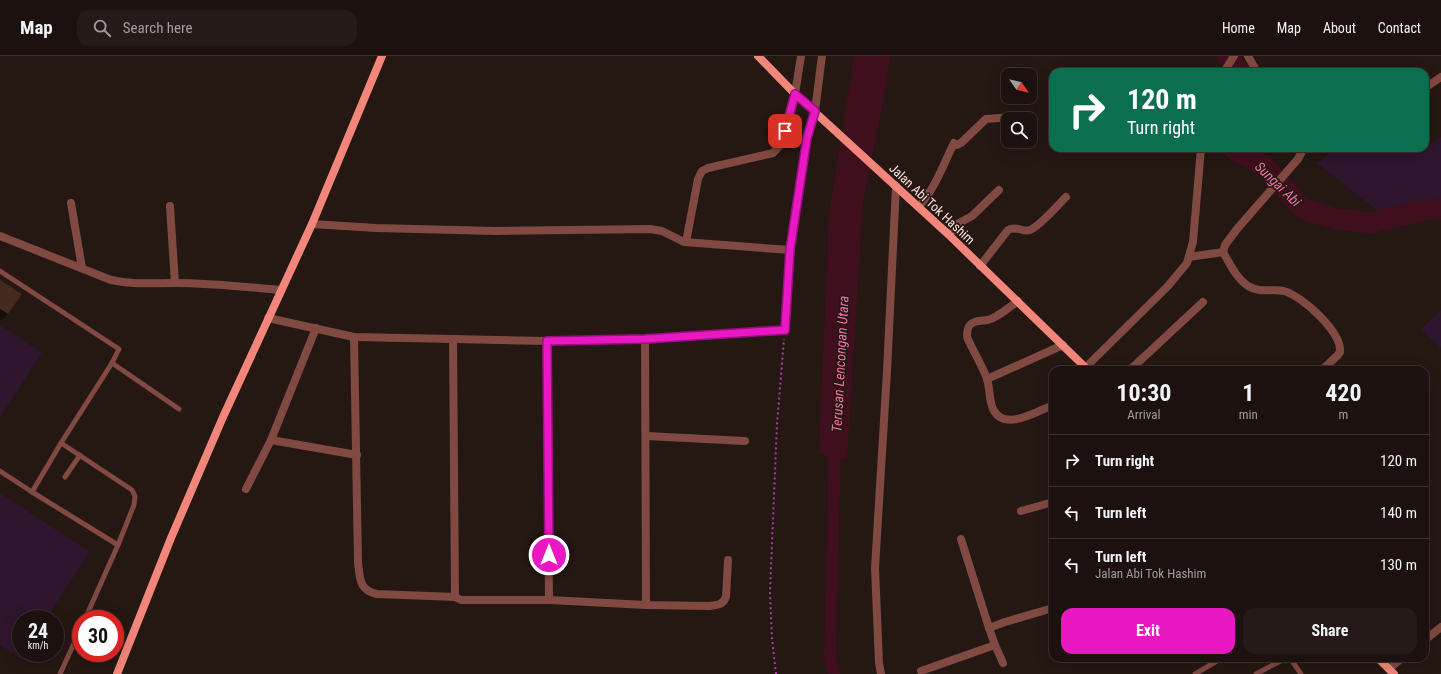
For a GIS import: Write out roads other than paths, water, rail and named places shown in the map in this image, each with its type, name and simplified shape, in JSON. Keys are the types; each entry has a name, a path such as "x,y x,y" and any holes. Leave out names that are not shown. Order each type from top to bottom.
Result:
{"street":[{"path":"117,674 174,531 223,417 312,224 382,56"},
{"name":"Jalan Abi Tok Hashim","path":"758,56 795,94 919,206 1084,366"},
{"path":"686,242 699,175 702,171 708,168 773,153 781,144 795,94 801,56"},
{"path":"268,318 354,337 547,341 645,339 785,330 790,250 807,138 815,111 822,56"},
{"path":"1226,68 1234,56"},
{"path":"1248,56 1255,68"},
{"path":"1429,85 1441,77"},
{"path":"919,206 932,189 954,143 957,145 961,143 986,119 1001,118"},
{"path":"1090,366 1168,286 1187,263 1193,242 1195,226 1201,152"},
{"path":"1302,152 1298,159 1237,229 1225,245 1223,252 1232,268 1243,282 1263,291 1282,291 1290,293 1316,313 1328,325 1339,341 1341,347 1337,356 1326,366"},
{"path":"881,674 879,663 875,568 888,371 896,186"},
{"path":"949,235 959,223 972,216 999,190"},
{"path":"980,266 1008,230 1013,228 1024,230 1032,228 1066,197"},
{"path":"71,203 82,268"},
{"path":"170,206 175,283"},
{"path":"312,224 376,228 496,231 656,229 678,240 686,242 790,250"},
{"path":"0,236 111,280 130,284 175,283 281,290"},
{"path":"1189,257 1223,252"},
{"path":"1018,301 990,319 974,322 968,327 967,337 987,379 991,402 997,415 1003,419 1010,420 1022,418 1049,407"},
{"path":"1134,366 1203,302"},
{"path":"246,489 272,440 316,328"},
{"path":"354,337 358,562 360,576 366,590 378,594 455,597 461,600 549,600 646,605 709,606 718,605 724,601 727,591 728,560"},
{"path":"453,339 455,597"},
{"path":"645,339 646,605"},
{"path":"547,341 549,600"},
{"path":"987,379 1063,345"},
{"path":"646,436 745,440"},
{"path":"272,440 357,455"},
{"path":"1021,511 1049,503"},
{"path":"961,539 989,628 1004,663"},
{"path":"989,628 1049,609"},
{"path":"1429,637 1441,627"},
{"path":"921,671 995,645"},
{"path":"1382,662 1392,671 1399,662"}],"lane":[{"path":"0,271 119,349 112,363 32,492"},
{"path":"112,363 179,409"},
{"path":"61,443 132,490 135,496 134,505 118,545 89,610"},
{"path":"65,477 80,456"},
{"path":"0,471 118,545"},
{"path":"60,674 72,648"},
{"path":"1195,674 1215,662"},
{"path":"1256,674 1278,662"},
{"path":"1293,662 1301,674"}],"water":[{"path":"854,56 890,56 886,87 863,201 847,458 834,460 819,453 829,215"}],"waterway":[{"name":"Sungai Abi","path":"1228,56 1236,68"},
{"name":"Sungai Abi","path":"1239,152 1264,166 1303,209 1336,219 1370,223 1433,208 1441,210"},
{"name":"Terusan Lencongan Utara","path":"834,674 830,657 835,444"}]}
